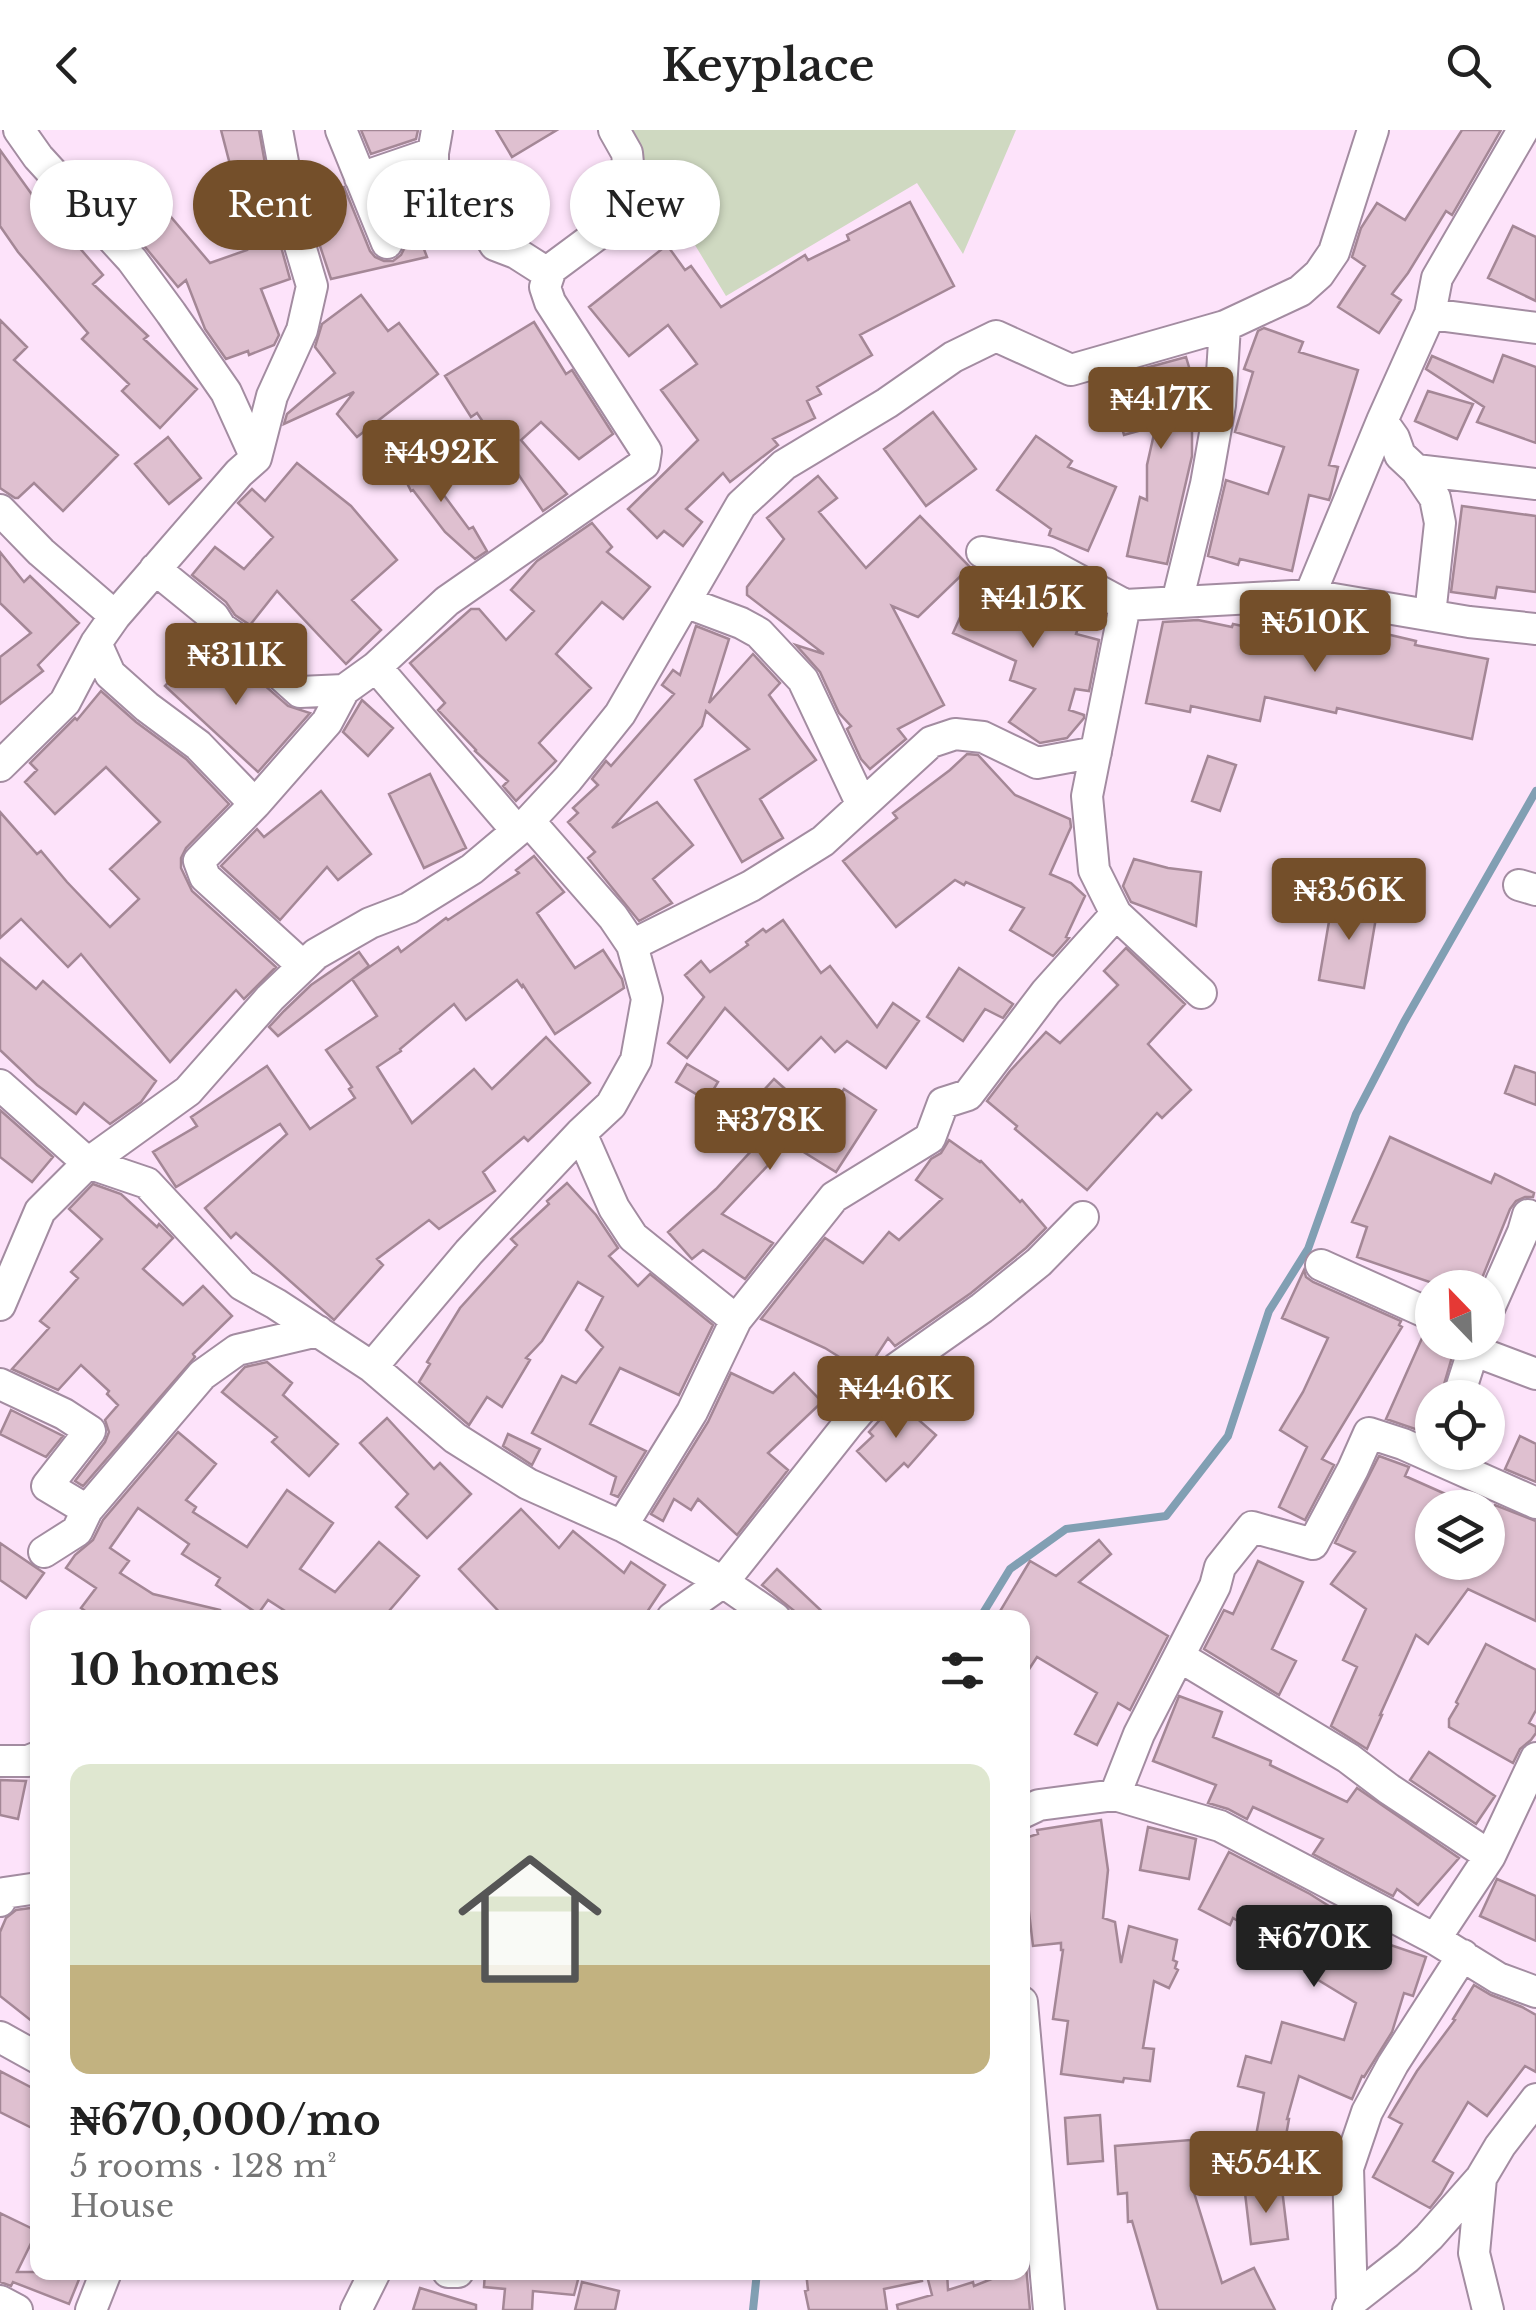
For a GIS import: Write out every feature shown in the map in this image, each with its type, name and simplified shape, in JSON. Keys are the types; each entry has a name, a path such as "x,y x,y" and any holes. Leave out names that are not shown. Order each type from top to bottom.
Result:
{"street":[{"path":"19,130 38,157 132,260 226,392 256,458"},
{"path":"0,766 65,702 115,616 256,458 272,396 302,330 312,286 296,232 277,130"},
{"path":"342,130 367,195"},
{"path":"302,966 205,878 199,861 327,722 344,690 376,666 446,600 644,464 646,451 550,302 545,287 551,269 613,223 625,204 630,185 627,153 614,130"},
{"path":"0,1304 40,1211 88,1163 188,1090 270,998 316,954 370,922 409,908 472,869 523,826 568,779 620,714 741,505 784,465 888,403 953,357 996,336 1071,370 1225,326 1300,291 1319,274 1334,252 1374,130"},
{"path":"1310,595 1430,314 1437,278 1523,130"},
{"path":"360,178 435,142 433,189 441,200 478,213 495,245 549,274"},
{"path":"1430,314 1536,328"},
{"path":"1177,602 1206,484 1220,405 1225,326"},
{"path":"1382,421 1400,455 1435,498 1440,523 1430,615"},
{"path":"1416,470 1536,484"},
{"path":"0,510 41,552 115,616"},
{"path":"982,552 1047,563 1125,605 1310,595 1536,630"},
{"path":"154,569 300,692 344,690"},
{"path":"684,602 759,633 803,680 862,805"},
{"path":"1125,605 1087,796 1094,870 1116,914 1202,993"},
{"path":"96,643 110,674 146,707 198,745 255,804"},
{"path":"372,1368 469,1252 611,1105 636,1060 646,999 632,945 613,917 376,666"},
{"path":"632,945 752,886 823,841 931,742 955,734 983,737 1037,763 1096,752"},
{"path":"622,1526 692,1412 736,1320 834,1197 930,1138 943,1103 968,1095 1046,992 1116,914"},
{"path":"0,1085 88,1163 147,1183 242,1286 372,1368 454,1438 528,1484 622,1526 763,1610"},
{"path":"581,1132 614,1208 633,1238 736,1320"},
{"path":"1505,1273 1528,1215"},
{"path":"683,1610 722,1582 898,1368 1040,1262 1083,1217"},
{"path":"1321,1265 1415,1306"},
{"path":"44,1552 77,1530 86,1510 202,1375 238,1350 318,1331"},
{"path":"1505,1360 1536,1374"},
{"path":"0,1384 64,1414 90,1431 48,1486 86,1510"},
{"path":"1114,1795 1139,1734 1220,1567 1252,1528 1314,1544 1369,1433 1415,1448"},
{"path":"1467,1470 1536,1504"},
{"path":"1180,1656 1348,1758 1490,1856"},
{"path":"1434,1939 1490,1856 1536,1758"},
{"path":"0,1761 30,1760"},
{"path":"1030,1809 1114,1795 1220,1826 1434,1939 1498,1978 1536,1992"},
{"path":"0,1901 4,1892 30,1889"},
{"path":"1350,2306 1348,2168 1367,2112 1462,1955"},
{"path":"0,2037 30,2054"},
{"path":"1030,2093 1049,2310"},
{"path":"1350,2306 1406,2258 1481,2178 1536,2099"},
{"path":"1481,2178 1474,2252 1488,2310"},
{"path":"91,2310 103,2280"},
{"path":"356,2310 371,2280"},
{"path":"0,2301 17,2310"}],"green space":[{"path":"625,130 1016,130 963,254 917,183 726,296 698,250 720,250 720,160 643,160"}],"building":[{"path":"221,130 259,130 264,160 229,160"},
{"path":"361,130 418,130 416,139 371,154"},
{"path":"496,130 557,130 512,157"},
{"path":"1462,130 1501,130 1452,215 1446,211 1392,294 1401,300 1379,333 1338,307 1365,266 1352,257 1361,228 1377,203 1405,220"},
{"path":"0,150 30,192 30,250 81,250 103,275 93,284 197,389 160,428 122,391 129,384 82,339 88,333 0,226"},
{"path":"347,194 367,250 384,261 401,255 404,250 424,250 427,257 331,279 321,250 347,250"},
{"path":"910,202 954,286 860,335 872,355 817,387 821,394 807,401 815,418 773,439 778,445 730,482 723,473 686,509 702,522 683,546 664,531 657,538 628,509 698,440 661,390 697,364 668,325 629,356 589,307 661,250 671,250 685,270 691,266 721,307 805,255 808,260 849,240 847,235"},
{"path":"173,219 193,243 193,250 199,250 210,263 247,250 282,250 290,279 261,289 279,335 274,345 226,359 205,329 186,280 178,287 148,250 173,250"},
{"path":"1513,226 1536,237 1536,301 1488,278"},
{"path":"361,295 388,331 399,323 438,374 357,437 337,414 354,392 284,424 287,414 335,373 315,347 322,324"},
{"path":"0,320 27,347 14,360 118,455 63,511 34,483 18,498 0,488"},
{"path":"534,322 566,374 572,370 613,434 579,459 541,422 521,440 567,494 543,511 477,413 471,417 445,376"},
{"path":"1264,328 1303,342 1299,352 1358,370 1329,465 1338,467 1331,494 1329,500 1309,495 1292,571 1240,559 1238,565 1208,556 1226,480 1268,494 1284,447 1235,432 1253,372 1244,369 1258,331"},
{"path":"1503,355 1536,367 1536,443 1477,422 1484,407 1426,369 1432,356 1493,382"},
{"path":"1186,357 1201,407 1200,413 1192,415 1192,456 1167,564 1127,556 1140,497 1147,500 1147,465 1156,425 1145,421 1142,430 1124,435 1113,396 1146,387 1142,369"},
{"path":"1428,391 1473,404 1457,439 1415,421"},
{"path":"933,412 976,469 926,506 884,449"},
{"path":"1036,436 1072,461 1068,467 1116,487 1088,551 1049,535 1051,529 997,490"},
{"path":"168,437 201,478 169,504 135,464"},
{"path":"428,454 439,476 432,479 469,529 473,527 487,551 475,559 445,532 411,491 400,469"},
{"path":"297,463 351,506 397,560 352,600 381,630 346,664 277,591 250,625 192,575 215,547 244,569 273,537 238,503 252,489 265,501"},
{"path":"818,476 837,498 819,512 866,568 920,516 970,567 918,617 892,606 944,705 898,729 906,739 870,769 861,759 847,729 851,726 839,713 820,672 796,645 824,654 747,595 747,587 784,539 767,518"},
{"path":"1462,506 1536,516 1536,592 1497,587 1495,598 1451,592"},
{"path":"592,523 612,547 607,552 650,587 623,619 602,602 556,654 591,688 539,743 556,761 516,801 503,786 508,781 438,710 445,703 410,663 471,609 479,609 506,640 534,611 511,590 537,561"},
{"path":"0,552 24,582 30,576 79,623 38,665 43,671 0,704 0,657 31,633 0,603"},
{"path":"981,571 1085,609 1076,634 1099,640 1089,691 1075,689 1069,710 1084,718 1067,738 1040,743 1009,722 1035,689 1010,680 1016,661 953,633"},
{"path":"1198,620 1275,633 1276,628 1365,647 1369,630 1416,641 1415,645 1488,659 1472,739 1337,708 1336,713 1265,697 1260,721 1191,706 1190,712 1146,703 1163,622"},
{"path":"696,626 729,639 709,703 753,654 780,683 769,695 816,760 760,799 783,838 742,862 695,780 749,749 706,711 702,726 612,828 657,802 693,845 653,879 672,903 639,921 588,858 595,852 568,822 578,813 573,808 598,785 592,779 606,761 611,766 674,694 662,685 673,670 680,675"},
{"path":"200,648 229,674 239,663 288,706 310,713 258,772 165,686"},
{"path":"101,691 186,759 229,804 186,848 181,868 192,891 276,967 244,999 236,990 170,1062 81,954 68,967 21,919 0,938 0,812 110,927 139,899 110,869 160,822 106,767 55,814 25,782 37,770 30,763 77,720"},
{"path":"362,700 393,728 368,756 343,732"},
{"path":"967,754 978,755 1015,795 1070,819 1071,827 1050,874 1071,883 1085,896 1066,937 1069,938 1053,956 1010,930 1024,908 966,882 964,885 955,880 896,927 843,861 897,818 893,813"},
{"path":"1208,756 1236,765 1220,811 1192,801"},
{"path":"430,774 466,848 424,868 389,794"},
{"path":"321,791 371,854 338,880 327,867 280,920 221,866 257,829 264,837"},
{"path":"534,856 564,892 537,913 575,968 603,950 624,988 555,1034 517,980 466,1020 454,1004 377,1067 412,1123 474,1069 492,1089 546,1037 590,1083 528,1141 524,1137 483,1172 495,1191 439,1229 429,1220 377,1259 383,1265 334,1320 236,1233 231,1238 205,1208 287,1134 280,1124 176,1187 153,1152 197,1126 191,1117 267,1066 310,1129 355,1098 349,1089 352,1087 326,1050 377,1016 352,979 398,947 401,952 446,918 519,873 516,870"},
{"path":"1134,859 1201,872 1196,926 1131,902 1123,886"},
{"path":"1333,898 1378,906 1364,988 1319,980"},
{"path":"783,920 821,973 830,966 877,1027 893,1003 919,1021 886,1068 847,1041 835,1052 821,1037 788,1070 725,1008 687,1058 668,1043 704,997 685,975 701,961 710,972 763,929 766,932"},
{"path":"1126,948 1185,1004 1148,1044 1191,1090 1162,1118 1157,1113 1087,1190 987,1101 1046,1032 1060,1043 1118,985 1104,971"},
{"path":"359,952 369,966 278,1036 269,1027 311,985"},
{"path":"0,958 36,989 43,981 156,1081 141,1102 110,1124 84,1103 76,1114 0,1050"},
{"path":"959,968 1013,1004 1003,1018 985,1009 963,1041 927,1017"},
{"path":"687,1064 718,1082 709,1097 701,1097 676,1082"},
{"path":"1515,1066 1536,1073 1536,1105 1505,1093"},
{"path":"774,1079 822,1122 844,1089 876,1110 836,1172 789,1143 722,1214 773,1243 745,1279 703,1250 692,1259 668,1232 716,1189 777,1123 753,1102"},
{"path":"0,1110 53,1157 32,1182 0,1157"},
{"path":"1390,1137 1491,1183 1495,1174 1534,1193 1533,1197 1516,1201 1510,1209 1485,1270 1415,1270 1415,1277 1357,1257 1367,1227 1352,1222"},
{"path":"949,1140 981,1161 1046,1228 1026,1248 971,1293 895,1346 888,1338 865,1373 825,1348 761,1319 825,1238 863,1263 889,1232 899,1240 942,1199 916,1180"},
{"path":"567,1183 596,1215 618,1248 609,1256 638,1286 650,1274 713,1325 679,1395 620,1368 590,1424 646,1451 618,1497 611,1494 616,1477 532,1433 562,1376 576,1383 603,1347 586,1330 603,1297 578,1282 542,1341 526,1358 530,1360 502,1407 487,1397 469,1425 419,1382 460,1308 517,1245 511,1239"},
{"path":"93,1184 121,1194 173,1238 143,1269 183,1305 203,1286 232,1316 193,1354 195,1357 83,1486 75,1481 105,1442 109,1432 105,1420 118,1405 81,1365 58,1390 12,1369 49,1328 40,1321 78,1278 71,1272 102,1239 69,1209"},
{"path":"1304,1270 1313,1282 1401,1321 1402,1327 1322,1459 1334,1465 1305,1520 1279,1507 1307,1447 1280,1430 1328,1338 1282,1318"},
{"path":"1415,1354 1415,1360 1451,1360 1445,1380 1415,1380 1415,1429 1386,1419"},
{"path":"267,1362 292,1383 283,1395 338,1444 309,1476 272,1442 277,1437 222,1392 245,1367"},
{"path":"731,1373 773,1393 794,1373 822,1402 768,1453 788,1470 737,1535 698,1499 691,1510 674,1499 663,1521 651,1514 708,1422"},
{"path":"897,1401 936,1435 908,1467 904,1463 886,1481 857,1451 873,1436 869,1432"},
{"path":"11,1410 63,1436 46,1457 0,1434"},
{"path":"387,1418 434,1469 440,1463 471,1494 427,1538 396,1507 408,1494 360,1443"},
{"path":"178,1432 216,1464 186,1500 196,1507 193,1512 247,1547 287,1490 333,1523 300,1569 335,1592 379,1542 419,1576 390,1610 284,1610 268,1600 261,1610 252,1610 216,1585 220,1578 182,1554 189,1544 138,1508 110,1548 129,1561 120,1573 153,1594 220,1610 84,1610 81,1608 96,1588 66,1568 93,1540 103,1520"},
{"path":"508,1434 540,1449 532,1465 503,1446"},
{"path":"1520,1436 1536,1444 1536,1482 1505,1469"},
{"path":"1379,1456 1409,1467 1405,1476 1436,1490 1415,1490 1415,1580 1505,1580 1505,1509 1536,1521 1536,1621 1468,1589 1428,1644 1416,1635 1367,1749 1331,1726 1357,1667 1343,1660 1366,1609 1331,1584 1355,1552 1335,1543"},
{"path":"521,1509 559,1548 573,1531 624,1573 631,1562 665,1585 648,1610 497,1610 459,1569"},
{"path":"1099,1540 1111,1554 1079,1582 1168,1636 1130,1710 1118,1703 1097,1745 1075,1734 1097,1693 1037,1657 1030,1668 1030,1610 1001,1610 1030,1561 1056,1576"},
{"path":"0,1543 44,1573 26,1598 0,1580"},
{"path":"1258,1561 1303,1582 1272,1649 1296,1661 1279,1695 1204,1649 1224,1610 1233,1614"},
{"path":"777,1569 821,1610 793,1610 762,1585"},
{"path":"1486,1644 1536,1670 1536,1710 1529,1723 1536,1727 1536,1733 1513,1763 1449,1727 1456,1702"},
{"path":"1179,1696 1222,1712 1213,1737 1271,1761 1270,1765 1347,1802 1357,1788 1459,1858 1418,1905 1397,1889 1393,1896 1313,1854 1323,1839 1253,1807 1247,1819 1208,1803 1216,1785 1153,1761"},
{"path":"1429,1752 1495,1796 1476,1824 1410,1780"},
{"path":"0,1780 26,1781 18,1819 0,1815"},
{"path":"1101,1820 1108,1870 1103,1918 1115,1922 1121,1963 1129,1926 1177,1940 1173,1960 1178,1970 1169,1988 1154,1981 1143,2048 1154,2049 1150,2081 1124,2078 1123,2082 1061,2074 1068,2021 1053,2019 1063,1950 1061,1943 1033,1946 1030,1920 1030,1836 1038,1834 1037,1830"},
{"path":"1148,1827 1196,1839 1189,1879 1140,1870"},
{"path":"1229,1852 1351,1920 1353,1917 1373,1928 1367,1937 1426,1957 1413,1996 1404,1993 1392,2032 1362,2076 1352,2099 1299,2076 1287,2119 1281,2163 1252,2157 1264,2093 1238,2086 1246,2056 1271,2063 1282,2022 1344,2040 1356,2003 1305,1972 1308,1964 1233,1918 1230,1925 1199,1909"},
{"path":"1497,1879 1536,1896 1536,1941 1480,1916"},
{"path":"30,1908 30,2020 0,1996 0,1932 6,1918 16,1910"},
{"path":"1474,1985 1536,2015 1536,2072 1525,2066 1487,2116 1468,2102 1433,2161 1453,2173 1430,2208 1373,2177 1402,2124 1389,2117"},
{"path":"0,2071 30,2087 30,2127 0,2112"},
{"path":"1100,2115 1103,2161 1068,2164 1065,2118"},
{"path":"1203,2139 1205,2185 1192,2186 1222,2283 1254,2268 1275,2310 1158,2310 1132,2221 1128,2222 1127,2193 1118,2194 1115,2146"},
{"path":"1282,2189 1288,2239 1251,2244 1245,2193"},
{"path":"0,2213 30,2228 30,2245 17,2272 30,2272 30,2280 79,2280 69,2304 13,2282 11,2286 0,2282"},
{"path":"484,2280 578,2280 574,2295 533,2291 532,2310 503,2310 505,2289 484,2287"},
{"path":"807,2280 922,2281 884,2289 887,2310 809,2310 805,2291"},
{"path":"928,2280 947,2280 948,2290 973,2282 974,2286 989,2280 1027,2280 1030,2310 898,2310 897,2305 932,2295"},
{"path":"582,2282 619,2291 615,2310 575,2310"},
{"path":"420,2288 476,2305 476,2310 413,2310"}],"waterway":[{"path":"985,1610 1010,1569 1066,1529 1166,1516 1228,1436 1269,1311 1308,1249 1356,1114 1536,791"},
{"path":"753,2310 756,2280"}]}
